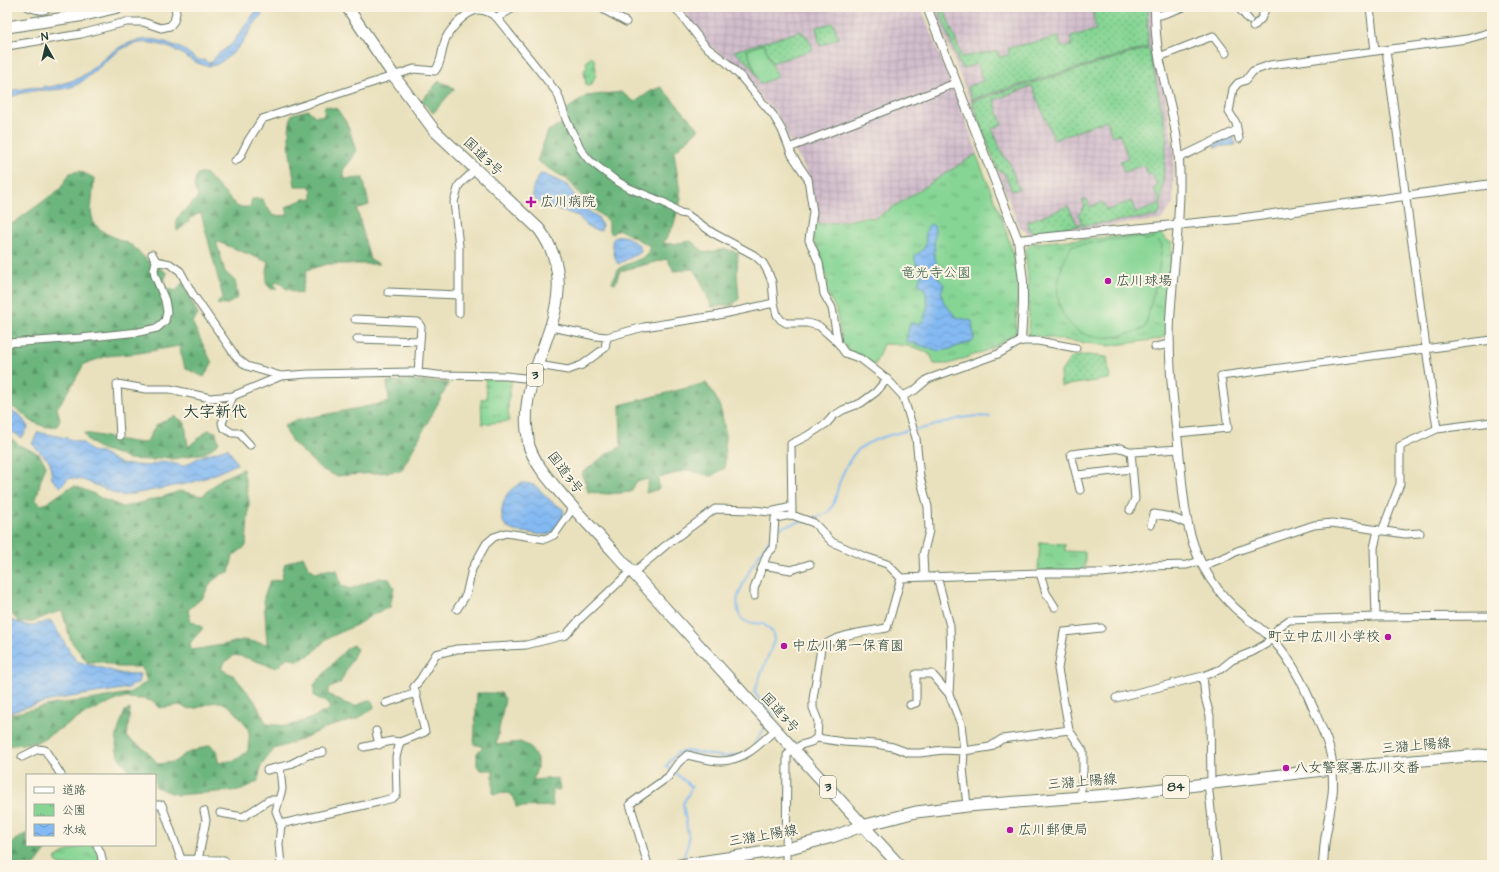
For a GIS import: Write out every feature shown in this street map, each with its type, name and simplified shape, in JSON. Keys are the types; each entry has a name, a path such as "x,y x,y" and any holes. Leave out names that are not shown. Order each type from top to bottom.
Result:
{"main road":[{"path":"7,27 86,15 118,7"},
{"name":"国道3号","path":"347,7 394,76 434,130 538,229 548,241 554,258 558,281 557,308 533,379 527,402 526,422 529,446 541,470 573,508 899,865"},
{"name":"三潴上陽線","path":"682,865 786,849 832,837 862,826 916,812 967,806 1121,794 1365,766 1479,755 1492,756"}],"street":[{"path":"28,7 39,11 49,7"},
{"path":"7,46 81,34 126,22 143,22 161,28 170,26 174,21 176,14 175,7"},
{"path":"497,18 518,7"},
{"path":"601,7 626,22"},
{"path":"674,7 705,46 727,63 742,78 773,115 782,130 792,155 808,179 813,212 810,240 819,263 824,294 832,308 838,343"},
{"path":"927,7 1018,240 1023,281 1024,305 1021,341"},
{"path":"1155,11 1161,15 1184,7"},
{"path":"1253,27 1261,19 1266,7"},
{"path":"1370,7 1375,51"},
{"path":"235,160 240,157 262,119 414,69 435,71 442,59 444,44 448,33 465,15 477,8 489,12 497,18 558,94 572,132 582,151 589,160 615,180 665,204 680,213 686,214 713,233 754,255 763,263 772,282 777,315 786,323 807,323 819,326 838,343 845,353 861,359 887,379 903,396 916,438 920,477 928,508 929,531 923,555 924,576"},
{"path":"1240,8 1249,20"},
{"path":"1155,11 1155,28 1159,57 1174,123 1179,158 1179,224 1170,320 1170,344 1177,433 1188,524 1194,546 1201,563 1217,590 1227,602 1271,637 1295,669 1310,698 1326,737 1331,757 1332,770 1331,809 1326,830 1323,865"},
{"path":"1239,139 1236,123 1229,112 1233,89 1238,84 1246,80 1253,71 1270,65 1467,39 1488,33 1492,30"},
{"path":"1159,57 1213,36 1226,53"},
{"path":"1386,50 1425,349 1437,429"},
{"path":"789,148 956,83"},
{"path":"1179,158 1238,130"},
{"path":"459,313 459,246 454,202 459,185 475,170"},
{"path":"1018,240 1237,219 1492,184"},
{"path":"7,343 81,338 139,332 157,328 165,321 167,312 165,300 155,276 154,258 170,264 180,271 192,294 237,358 247,366 281,376"},
{"path":"388,292 459,294"},
{"path":"551,327 596,336 607,336 644,327 714,316 774,303"},
{"path":"355,319 418,322 421,327 418,373"},
{"path":"538,365 568,370 582,365 605,348 607,336"},
{"path":"357,339 420,341"},
{"path":"1177,433 1228,428 1221,376 1492,340"},
{"path":"903,396 915,390 928,379 998,354 1021,341 1038,341 1076,348"},
{"path":"1155,347 1170,344"},
{"path":"120,436 117,384 146,388 170,389 210,398 233,396 281,376 308,374 418,373 438,375 506,376 533,379"},
{"path":"792,515 791,444 808,436 843,410 861,403 876,392 887,379"},
{"path":"233,396 222,423 223,427 232,433 239,433 250,444"},
{"path":"1376,617 1374,548 1380,530 1400,484 1400,446 1437,429 1492,422"},
{"path":"1080,490 1071,454 1121,448 1131,451 1179,449"},
{"path":"1130,510 1134,499 1131,451"},
{"path":"1077,475 1132,469"},
{"path":"364,747 392,741 400,742 425,732 414,687 436,654 443,651 457,649 526,645 566,635 581,618 632,572 715,509 770,512 792,507"},
{"path":"457,609 466,595 472,569 486,544 494,537 506,533 545,539 554,535 573,508"},
{"path":"1151,525 1154,514 1170,517 1188,524"},
{"path":"754,596 754,588 766,554 773,548 775,518 792,515 814,523 832,542 863,556 887,564 901,578 924,576 1122,571 1149,566 1188,565 1230,556 1237,551 1314,525 1332,523 1405,534 1420,533"},
{"path":"763,565 791,570 810,564"},
{"path":"1040,573 1046,593 1055,607"},
{"path":"937,576 950,626 951,657 949,694"},
{"path":"817,738 818,721 813,708 813,699 821,648 824,645 844,636 864,631 887,628 901,578"},
{"path":"1116,698 1203,676 1221,669 1232,660 1252,652 1266,644 1280,627 1289,620 1376,617 1492,616"},
{"path":"1080,797 1083,771 1083,751 1068,730 1058,669 1064,632 1101,628"},
{"path":"910,705 916,703 916,674 932,674 949,694 961,724 964,751 963,768 967,806"},
{"path":"1203,676 1205,697 1210,716 1210,783 1217,865"},
{"path":"386,703 416,693"},
{"path":"648,865 630,804 668,777 672,770 687,755 719,761 736,760 760,745 775,730"},
{"path":"786,865 787,756 801,745 811,742 817,738 843,742 876,744 893,747 908,753 943,750 964,751 990,747 1002,739 1068,730"},
{"path":"376,731 379,745"},
{"path":"281,824 392,798 397,794 396,757 400,742"},
{"path":"22,757 38,749 45,750 60,774"},
{"path":"267,770 289,765 308,755 323,752"},
{"path":"280,767 282,789 276,812 281,824 279,844 281,865"},
{"path":"220,813 243,817 268,800 279,800"},
{"path":"156,805 162,805 181,859 224,860 228,865"},
{"path":"198,860 206,820 204,811"},
{"path":"97,846 103,865"}],"shaded area":[{"path":"680,7 921,7 978,153 876,217 865,216 841,221 814,224 810,178 789,140 781,121 736,66 707,44"},
{"path":"933,7 1151,7 1174,152 1173,204 1161,220 1028,234 1018,226"}],"green space":[{"path":"938,7 943,7 962,57 998,51 999,57 1009,55 1008,48 1059,37 1061,47 1072,46 1071,36 1096,30 1092,7 1147,7 1148,47 972,99 967,87 983,81 977,64 961,69"},
{"path":"833,23 839,38 820,46 816,27"},
{"path":"801,31 807,36 813,49 772,63 764,44 747,50 757,77 750,65 734,51"},
{"path":"764,44 777,77 760,84 747,50"},
{"path":"1149,48 1167,135 1160,213 1157,216 1031,232 1027,222 1068,206 1077,224 1082,223 1078,214 1082,212 1081,209 1085,207 1082,201 1087,199 1090,207 1103,202 1107,210 1131,201 1136,213 1158,205 1159,199 1153,189 1158,186 1152,174 1148,175 1144,165 1124,172 1120,161 1128,158 1120,134 1112,136 1107,120 1054,140 1032,86 994,100 1002,124 992,129 1005,159 1008,160 1019,189 1012,191 1005,174 997,169 972,101"},
{"path":"590,57 593,57 596,71 593,82 588,86 586,85 584,71 587,67 586,62"},
{"path":"439,81 451,86 454,89 433,113 421,101"},
{"path":"661,87 699,129 674,152 681,199 673,227 663,243 672,244 691,241 705,253 726,249 738,253 737,273 739,299 733,305 712,307 698,275 692,269 674,271 667,259 620,271 615,284 612,282 619,268 647,256 650,246 618,229 612,234 609,231 609,222 590,206 568,180 537,161 548,131 562,124 568,108 586,96 621,92 635,102 651,91"},
{"path":"325,106 337,109 348,125 356,151 352,159 343,170 345,179 363,178 369,205 357,209 370,260 380,264 327,264 307,270 301,294 285,288 279,282 274,283 277,289 271,289 266,283 268,262 216,241 225,272 235,281 238,297 228,304 217,304 223,297 201,213 190,219 177,231 176,219 198,197 194,186 197,174 205,173 238,207 250,207 252,199 262,199 273,216 288,215 286,207 304,199 312,199 312,190 309,186 295,186 289,141 292,114 308,110 315,116 324,116"},
{"name":"竜光寺公園","path":"976,154 1006,230 1014,261 1018,284 1016,332 988,350 949,364 934,364 931,356 926,352 920,349 901,345 883,344 875,365 858,354 849,351 842,342 836,310 825,288 828,283 818,246 815,246 813,232 814,224 842,222 865,217 876,218"},
{"path":"80,171 94,178 91,212 94,224 105,233 133,246 148,261 167,273 162,287 176,291 183,282 198,315 192,322 212,363 204,377 185,368 179,346 139,353 107,356 84,364 57,408 60,419 57,426 45,427 31,421 21,412 7,404 7,225 15,222 60,189 70,173"},
{"path":"1161,233 1169,242 1172,242 1167,331 1165,336 1159,339 1108,346 1028,335 1029,314 1025,250 1032,243"},
{"name":"広川球場","path":"1140,237 1146,240 1155,238 1162,245 1158,275 1145,328 1125,335 1111,337 1097,337 1083,334 1069,323 1059,302 1058,282 1060,273 1072,245"},
{"path":"1087,355 1107,357 1110,379 1061,386 1060,373 1071,357"},
{"path":"485,378 503,378 512,381 508,402 509,421 482,424 481,399 487,399"},
{"path":"408,380 449,383 401,471 336,476 321,469 292,442 284,426 293,421 389,402 387,382"},
{"path":"706,383 713,393 722,413 725,434 725,468 711,476 688,470 658,478 659,489 646,493 649,479 636,482 631,492 608,494 588,492 586,483 581,474 608,453 621,447 620,405"},
{"path":"175,416 185,423 188,447 208,430 216,432 219,443 205,453 173,459 163,457 153,460 127,459 98,448 88,440 84,433 146,443 156,425"},
{"path":"7,435 19,445 39,454 46,465 36,500 41,505 75,486 123,507 180,491 202,496 221,479 243,469 249,502 246,546 233,556 229,572 222,574 211,582 203,597 188,610 190,620 203,628 190,643 191,650 243,640 267,644 264,597 270,581 281,580 285,564 303,556 308,567 317,573 326,569 337,570 341,585 350,589 379,578 389,579 394,588 390,607 326,639 313,653 298,661 288,657 277,668 245,657 234,655 225,662 221,669 234,676 254,700 267,724 289,726 312,718 330,709 327,703 314,696 314,685 345,650 353,645 357,649 340,683 328,689 328,694 344,703 355,706 370,700 374,705 373,709 357,719 328,727 292,743 274,749 261,766 258,781 242,790 177,795 156,787 156,774 130,774 127,767 119,757 116,745 119,728 125,711 130,709 127,738 146,750 158,764 174,762 185,754 210,745 218,752 218,763 236,760 248,751 249,736 247,728 237,713 227,705 219,702 210,703 191,709 180,705 160,708 154,702 144,699 122,698 89,712 37,742 7,746 7,717 12,714 55,704 129,693 147,682 142,667 116,667 104,662 87,662 71,641 62,611 48,615 33,622 19,622 10,612 7,614"},
{"path":"1040,542 1065,544 1065,551 1085,552 1085,568 1082,570 1039,571"},
{"path":"477,693 501,693 505,699 496,745 520,742 529,746 537,759 537,768 533,780 558,778 560,790 552,790 553,806 516,807 514,797 509,793 493,794 493,770 480,770 477,765 477,753 483,747 474,744"},
{"path":"26,834 26,846 49,846 35,865 7,865 7,846"},
{"path":"83,846 95,846 100,865 59,865 55,859 65,852"}],"water":[{"path":"259,7 269,7 234,52 216,65 210,66 198,63 175,50 161,45 140,43 120,50 111,56 87,78 73,87 26,92 7,99 7,93 10,91 35,87 40,89 44,86 53,86 76,79 92,69 115,50 129,43 144,39 166,42 180,48 197,59 205,60 208,63 212,62 218,54 231,45"},
{"path":"1233,135 1235,145 1215,147 1215,144"},
{"path":"541,173 567,185 585,209 598,217 602,226 601,230 593,230 575,215 546,206 536,200 532,193"},
{"path":"930,224 934,226 935,230 934,254 937,266 936,275 944,285 941,293 944,303 956,317 972,321 974,340 950,349 939,351 906,341 910,323 919,324 922,322 928,305 925,289 918,283 921,275 915,260 915,255 924,248 926,244 926,232"},
{"path":"616,236 624,236 629,238 639,245 641,252 618,264 615,258 612,241"},
{"path":"7,409 20,415 28,427 22,438 7,428"},
{"path":"38,432 83,443 91,451 101,453 121,464 149,466 164,461 183,466 202,456 228,448 237,464 190,483 122,496 83,480 69,478 60,487 52,479 50,462 32,444"},
{"path":"521,483 531,484 563,509 564,515 551,534 540,535 515,531 505,525 502,516 504,501 509,492"},
{"path":"7,619 29,626 51,621 76,661 123,674 140,674 138,683 128,688 36,704 7,714"}],"waterway":[{"path":"915,430 961,418 980,416 990,417"},
{"path":"811,519 824,514 831,509 845,468 859,449 877,439 911,430"},
{"path":"777,530 784,526 803,521"},
{"path":"772,536 749,571 739,594 737,604 739,615 743,620 750,623 764,624 773,633 774,641 754,692 774,716"},
{"path":"754,745 764,729"},
{"path":"671,770 666,766 677,753 687,751 725,757 739,754"},
{"path":"674,772 692,787 683,804 689,840 682,861"}],"place":[{"name":"広川病院","path":"531,202"},
{"name":"広川球場","path":"1108,281"},
{"name":"町立中広川小学校","path":"1388,637"},
{"name":"中広川第一保育園","path":"784,646"},
{"name":"八女警察署広川交番","path":"1286,768"},
{"name":"広川郵便局","path":"1010,830"}],"district":[{"name":"大字新代","path":"215,412"}]}
